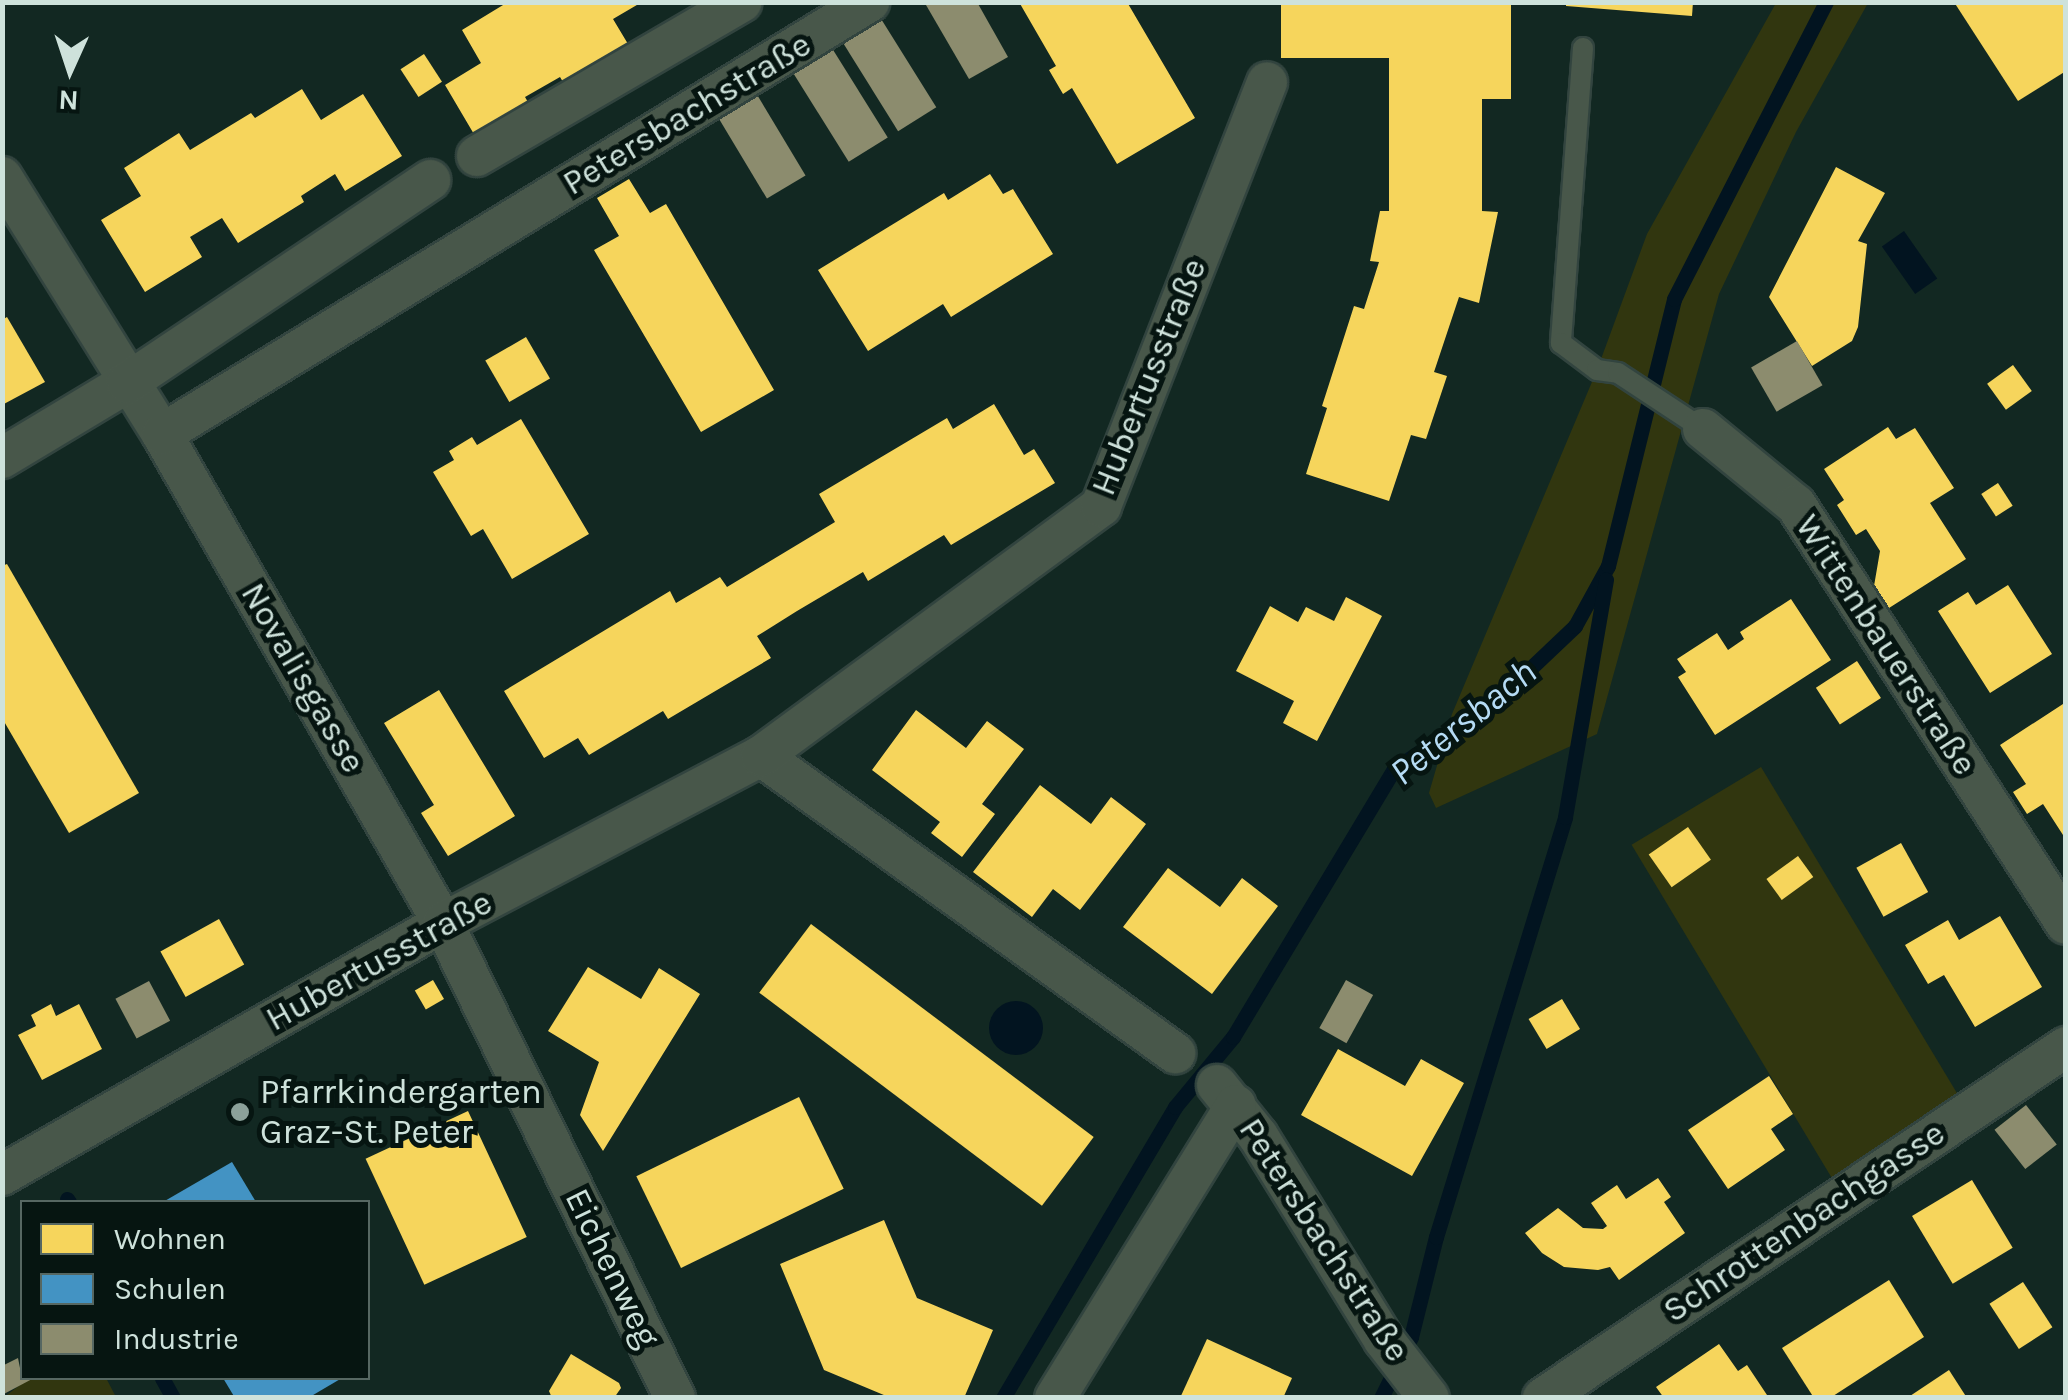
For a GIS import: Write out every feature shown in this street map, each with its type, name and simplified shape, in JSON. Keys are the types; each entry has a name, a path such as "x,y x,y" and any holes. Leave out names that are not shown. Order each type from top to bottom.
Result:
{"street":[{"name":"Petersbachstraße","path":"476,156 742,2"},
{"name":"Petersbachstraße","path":"162,434 869,2"},
{"name":"Hubertusstraße","path":"2,1175 443,923 760,756 1100,506 1267,82"},
{"name":"Novalisgasse","path":"2,177 162,434 443,923"},
{"path":"2,458 127,383 430,180"},
{"name":"Wittenbauerstraße","path":"1703,429 1796,505 2066,924"},
{"path":"760,756 1175,1052"},
{"name":"Eichenweg","path":"443,923 675,1398"},
{"name":"Schrottenbachgasse","path":"1544,1398 2066,1047"},
{"name":"Petersbachstraße","path":"1055,1398 1226,1095 1407,1368"}],"lane":[{"name":"Wittenbauerstraße","path":"1583,48 1562,344 1597,370 1618,373 1703,429"}],"green space":[{"path":"1776,3 1868,3 1796,132 1719,294 1597,734 1436,808 1429,793 1452,714 1597,370 1647,234"},
{"path":"1761,767 1962,1101 1832,1179 1632,845"},
{"path":"26,1380 107,1380 116,1397 3,1398"}],"water":[{"path":"1904,231 1937,279 1915,294 1882,246"},
{"path":"1016,1001 1035,1009 1043,1028 1035,1047 1016,1055 997,1047 989,1028 997,1009"}],"building: Wohnen":[{"path":"508,2 642,2 613,19 628,44 563,82 560,77 525,97 532,109 478,141 445,85 481,63 462,30"},
{"path":"1019,2 1127,2 1195,118 1117,164 1072,88 1063,94 1049,70 1056,66"},
{"path":"1281,2 1511,2 1511,99 1482,99 1482,211 1498,212 1479,303 1459,297 1434,372 1447,376 1426,439 1411,435 1389,501 1306,474 1327,408 1322,406 1354,306 1364,309 1379,262 1370,261 1380,211 1389,211 1389,58 1281,58"},
{"path":"1566,2 1693,2 1692,16 1566,6"},
{"path":"1954,2 2066,2 2066,71 2018,101"},
{"path":"424,54 442,82 418,97 401,69"},
{"path":"302,89 321,120 363,94 402,156 345,191 335,174 301,196 304,202 238,243 222,218 190,237 202,257 145,292 101,220 141,196 124,168 179,133 190,150 251,113 255,118"},
{"path":"1836,167 1885,193 1858,241 1867,244 1858,327 1852,341 1812,366 1769,297"},
{"path":"990,174 1003,194 1013,189 1053,254 951,317 943,304 868,351 818,270 944,193 948,200"},
{"path":"629,179 650,213 666,204 774,390 701,432 594,250 619,236 597,198"},
{"path":"7,317 45,382 2,405 2,320"},
{"path":"526,337 550,379 509,402 485,360"},
{"path":"2013,365 2032,391 2006,410 1987,384"},
{"path":"994,404 1024,455 1034,449 1055,483 951,545 944,535 868,581 863,572 797,611 757,636 771,658 668,719 663,711 589,755 578,738 544,758 504,691 670,591 676,603 720,577 727,587 835,522 819,494 947,418 953,429"},
{"path":"521,419 589,534 512,579 483,529 471,536 433,472 454,460 449,451 472,437 477,445"},
{"path":"1888,427 1896,439 1915,428 1954,488 1930,503 1966,559 1889,608 1874,586 1880,551 1866,529 1856,535 1837,505 1844,500 1824,469"},
{"path":"1998,483 2013,506 1996,517 1981,494"},
{"path":"7,564 139,793 69,833 2,718 2,566"},
{"path":"2008,585 2052,654 1990,693 1938,611 1968,592 1976,605"},
{"path":"1346,597 1382,616 1317,741 1283,723 1294,701 1236,671 1270,606 1298,622 1306,607 1334,621"},
{"path":"1791,599 1831,660 1715,735 1678,677 1686,672 1677,659 1717,633 1728,650 1744,639 1740,632"},
{"path":"1857,661 1881,698 1840,725 1816,688"},
{"path":"439,690 515,816 448,856 421,813 434,805 384,723"},
{"path":"2063,704 2063,835 2043,804 2027,814 2013,792 2026,784 2000,745"},
{"path":"916,710 966,748 987,721 1024,749 982,804 995,814 962,857 931,833 940,822 872,770"},
{"path":"1040,785 1091,824 1111,797 1146,824 1080,910 1053,889 1032,917 973,872"},
{"path":"1688,827 1711,860 1672,887 1649,855"},
{"path":"1901,843 1928,892 1884,917 1856,868"},
{"path":"1798,856 1813,877 1782,900 1766,879"},
{"path":"1168,868 1220,907 1242,878 1278,906 1212,994 1123,927"},
{"path":"2000,916 2042,987 1975,1027 1944,975 1928,984 1905,945 1948,920 1959,940"},
{"path":"219,919 244,964 186,997 160,951"},
{"path":"811,924 1094,1137 1042,1206 759,993"},
{"path":"588,967 641,999 659,968 700,994 603,1151 580,1115 599,1062 548,1031"},
{"path":"433,980 444,999 426,1010 415,990"},
{"path":"1562,999 1580,1029 1547,1049 1529,1019"},
{"path":"51,1004 56,1016 79,1004 102,1049 42,1080 18,1035 36,1026 31,1015"},
{"path":"1338,1049 1405,1086 1421,1059 1464,1083 1412,1176 1301,1115"},
{"path":"1769,1076 1793,1114 1771,1129 1785,1150 1728,1189 1688,1130"},
{"path":"799,1097 844,1189 681,1268 636,1176"},
{"path":"468,1111 527,1237 424,1285 366,1159"},
{"path":"1658,1178 1671,1197 1664,1202 1685,1233 1619,1280 1610,1267 1564,1267 1542,1253 1525,1233 1558,1208 1583,1228 1603,1229 1607,1226 1591,1203 1617,1185 1626,1199"},
{"path":"1972,1180 2013,1248 1953,1284 1912,1216"},
{"path":"884,1220 917,1298 993,1330 964,1398 891,1398 824,1370 780,1264"},
{"path":"1889,1280 1924,1337 1830,1398 1814,1398 1782,1348"},
{"path":"2023,1282 2052,1327 2019,1349 1989,1304"},
{"path":"1207,1339 1292,1378 1283,1398 1180,1398"},
{"path":"1719,1344 1738,1371 1747,1365 1769,1398 1664,1398 1656,1387"},
{"path":"571,1354 619,1383 621,1388 614,1398 552,1398 549,1391"},
{"path":"1949,1370 1967,1398 1907,1398"}],"building: Schulen":[{"path":"232,1162 255,1200 166,1200"},
{"path":"224,1380 339,1380 308,1398 235,1398"}],"building: Industrie":[{"path":"977,2 1008,57 969,79 926,5"},
{"path":"878,14 936,107 898,131 840,38"},
{"path":"830,45 888,137 849,162 791,69"},
{"path":"753,88 806,175 767,199 714,111"},
{"path":"1797,341 1822,385 1777,412 1751,368"},
{"path":"1346,980 1373,995 1346,1043 1319,1028"},
{"path":"149,981 170,1021 137,1039 115,999"},
{"path":"2026,1105 2057,1144 2025,1169 1994,1130"},
{"path":"18,1358 20,1380 30,1380 2,1395 2,1366"}],"waterway":[{"name":"Petersbach","path":"1003,1398 1175,1107 1233,1037 1394,769 1495,702 1575,626 1608,566 1674,299 1826,2"},
{"path":"1381,1398 1411,1337 1436,1237 1565,817 1606,580"},
{"path":"163,1380 173,1398"}],"place":[{"name":"Pfarrkindergarten Graz-St. Peter","path":"240,1112"}]}
